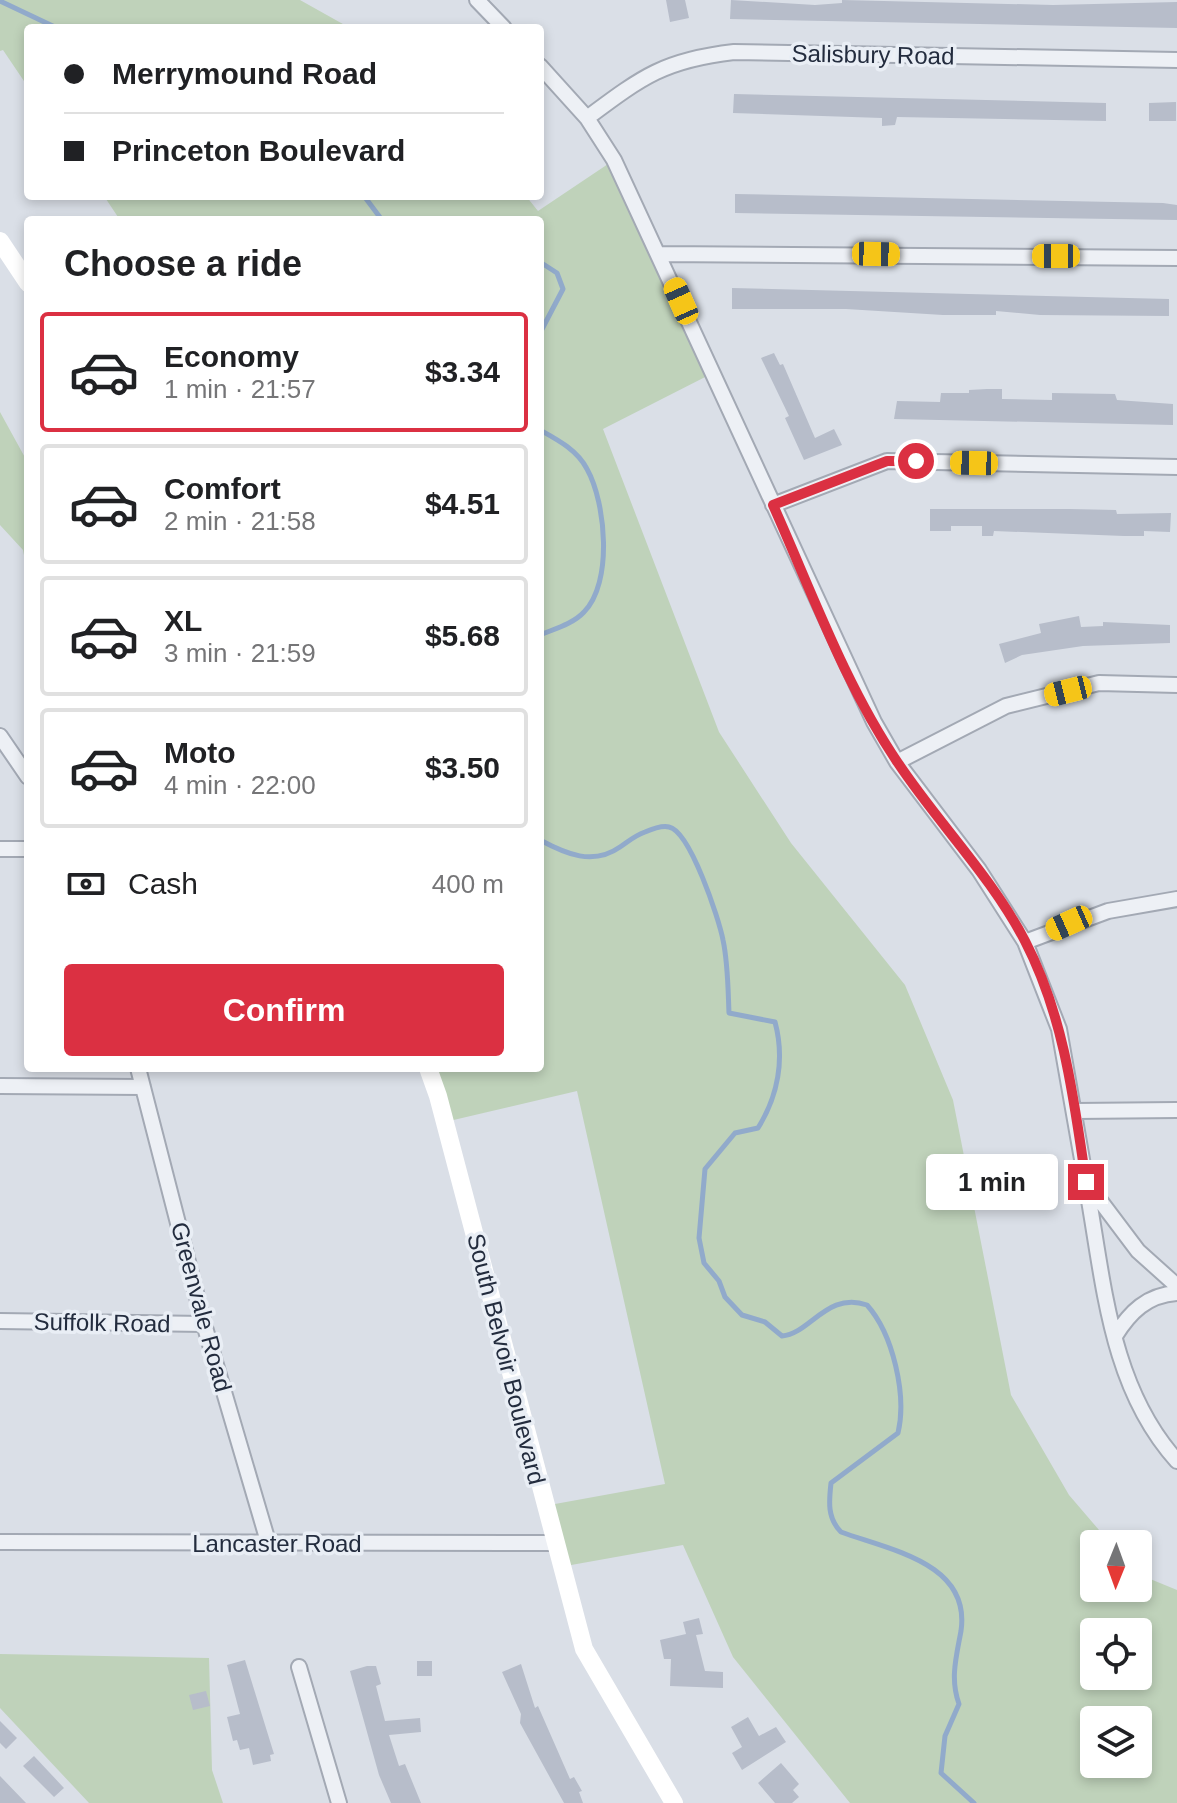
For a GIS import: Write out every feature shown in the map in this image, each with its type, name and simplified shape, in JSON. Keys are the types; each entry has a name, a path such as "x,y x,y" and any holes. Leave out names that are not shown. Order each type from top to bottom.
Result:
{"street":[{"path":"477,0 500,24"},
{"name":"Salisbury Road","path":"587,118 658,70 687,58 734,52 1177,60"},
{"path":"544,70 587,118 614,160 834,640 897,762 979,870 1025,942 1059,1029 1115,1336 1128,1385 1146,1420 1177,1461"},
{"path":"0,241 24,277"},
{"path":"659,254 1177,258"},
{"path":"773,505 887,461 1177,467"},
{"path":"897,762 1006,706 1099,683 1177,685"},
{"path":"0,736 24,771"},
{"path":"0,849 24,849"},
{"path":"1025,942 1108,911 1177,899"},
{"name":"Greenvale Road","path":"139,1072 204,1324 269,1545"},
{"name":"South Belvoir Boulevard","path":"429,1072 584,1649 674,1803"},
{"path":"0,1086 143,1087"},
{"path":"1076,1111 1177,1110"},
{"path":"1086,1182 1138,1251 1177,1286"},
{"path":"1115,1336 1141,1304 1162,1294 1177,1293"},
{"name":"Suffolk Road","path":"0,1321 204,1324"},
{"name":"Lancaster Road","path":"0,1542 269,1545 554,1543"},
{"path":"299,1667 339,1803"}],"green space":[{"path":"0,0 300,0 343,24 24,24 24,81 3,50 0,51"},
{"path":"614,160 713,373 603,429 719,732 791,843 905,985 953,1100 1011,1395 1069,1495 1099,1530 1080,1530 1080,1602 1152,1602 1152,1580 1177,1590 1177,1803 850,1803 733,1657 683,1545 560,1567 544,1506 665,1484 577,1091 445,1122 429,1072 544,1072 544,216 117,216 107,200 529,200 538,211"},
{"path":"0,412 24,456 24,555 23,550 0,525"},
{"path":"0,1654 209,1658 212,1770 223,1803 89,1803 0,1708"}],"building":[{"path":"666,0 685,0 689,18 670,22"},
{"path":"731,0 815,5 842,3 842,0 1053,5 1177,2 1177,28 730,19"},
{"path":"734,94 1106,103 1106,121 897,117 895,125 882,126 882,118 733,113"},
{"path":"1176,102 1176,121 1149,121 1149,103"},
{"path":"735,194 1163,203 1177,205 1177,220 735,213"},
{"path":"732,288 1169,299 1169,316 1040,315 996,311 996,315 943,315 846,309 732,309"},
{"path":"774,353 780,365 783,364 815,438 834,429 842,445 804,460 785,418 789,416 761,358"},
{"path":"1002,389 1002,399 1052,400 1052,393 1115,394 1117,400 1173,404 1173,425 894,419 897,401 940,402 941,393"},
{"path":"930,509 1171,513 1170,532 1144,531 1144,536 1124,536 994,531 993,536 982,536 982,526 951,526 951,531 930,531"},
{"path":"1079,616 1081,627 1103,626 1103,622 1170,625 1170,643 1083,646 1022,655 1005,663 999,644 1041,633 1039,624"},
{"path":"699,1618 703,1634 696,1635 705,1671 723,1672 723,1688 670,1686 671,1659 664,1659 660,1640 686,1634 683,1622"},
{"path":"245,1660 274,1754 270,1755 271,1761 253,1765 249,1748 240,1750 237,1740 233,1741 227,1717 240,1714 227,1665"},
{"path":"417,1661 432,1661 432,1676 417,1676"},
{"path":"521,1664 535,1708 538,1706 570,1779 574,1777 582,1791 579,1792 583,1803 564,1803 520,1723 521,1714 502,1672"},
{"path":"376,1666 381,1684 376,1686 385,1721 420,1718 421,1732 389,1735 399,1766 405,1764 421,1803 391,1803 379,1775 350,1671"},
{"path":"206,1691 210,1706 193,1710 189,1695"},
{"path":"748,1717 759,1736 776,1727 786,1742 742,1770 732,1753 742,1747 731,1727"},
{"path":"0,1721 17,1738 6,1749 0,1743"},
{"path":"34,1756 64,1788 54,1797 23,1766"},
{"path":"781,1763 799,1784 793,1790 799,1797 792,1803 775,1803 758,1783"},
{"path":"0,1776 26,1803 0,1803"}],"waterway":[{"path":"0,1 49,24"},
{"path":"367,200 379,216"},
{"path":"544,265 557,273 563,289 544,325"},
{"path":"544,432 572,451 587,469 599,502 604,542 603,563 593,599 574,620 544,633"},
{"path":"544,842 560,850 590,857 610,853 638,835 657,828 669,827 677,832 686,843 702,877 720,929 726,958 729,1013 775,1022 779,1050 778,1077 765,1116 758,1128 735,1133 705,1169 699,1238 704,1263 719,1281 725,1297 742,1315 765,1322 782,1336 792,1334 830,1308 853,1302 867,1305 884,1332 899,1383 898,1433 831,1483 831,1515 841,1532 923,1563 953,1589 961,1608 954,1677 959,1704 945,1736 941,1773 974,1803"}],"route":[{"path":"916,461 887,461 773,505 834,640 897,762 979,870 1025,942 1059,1029 1069,1071 1086,1182"}]}
